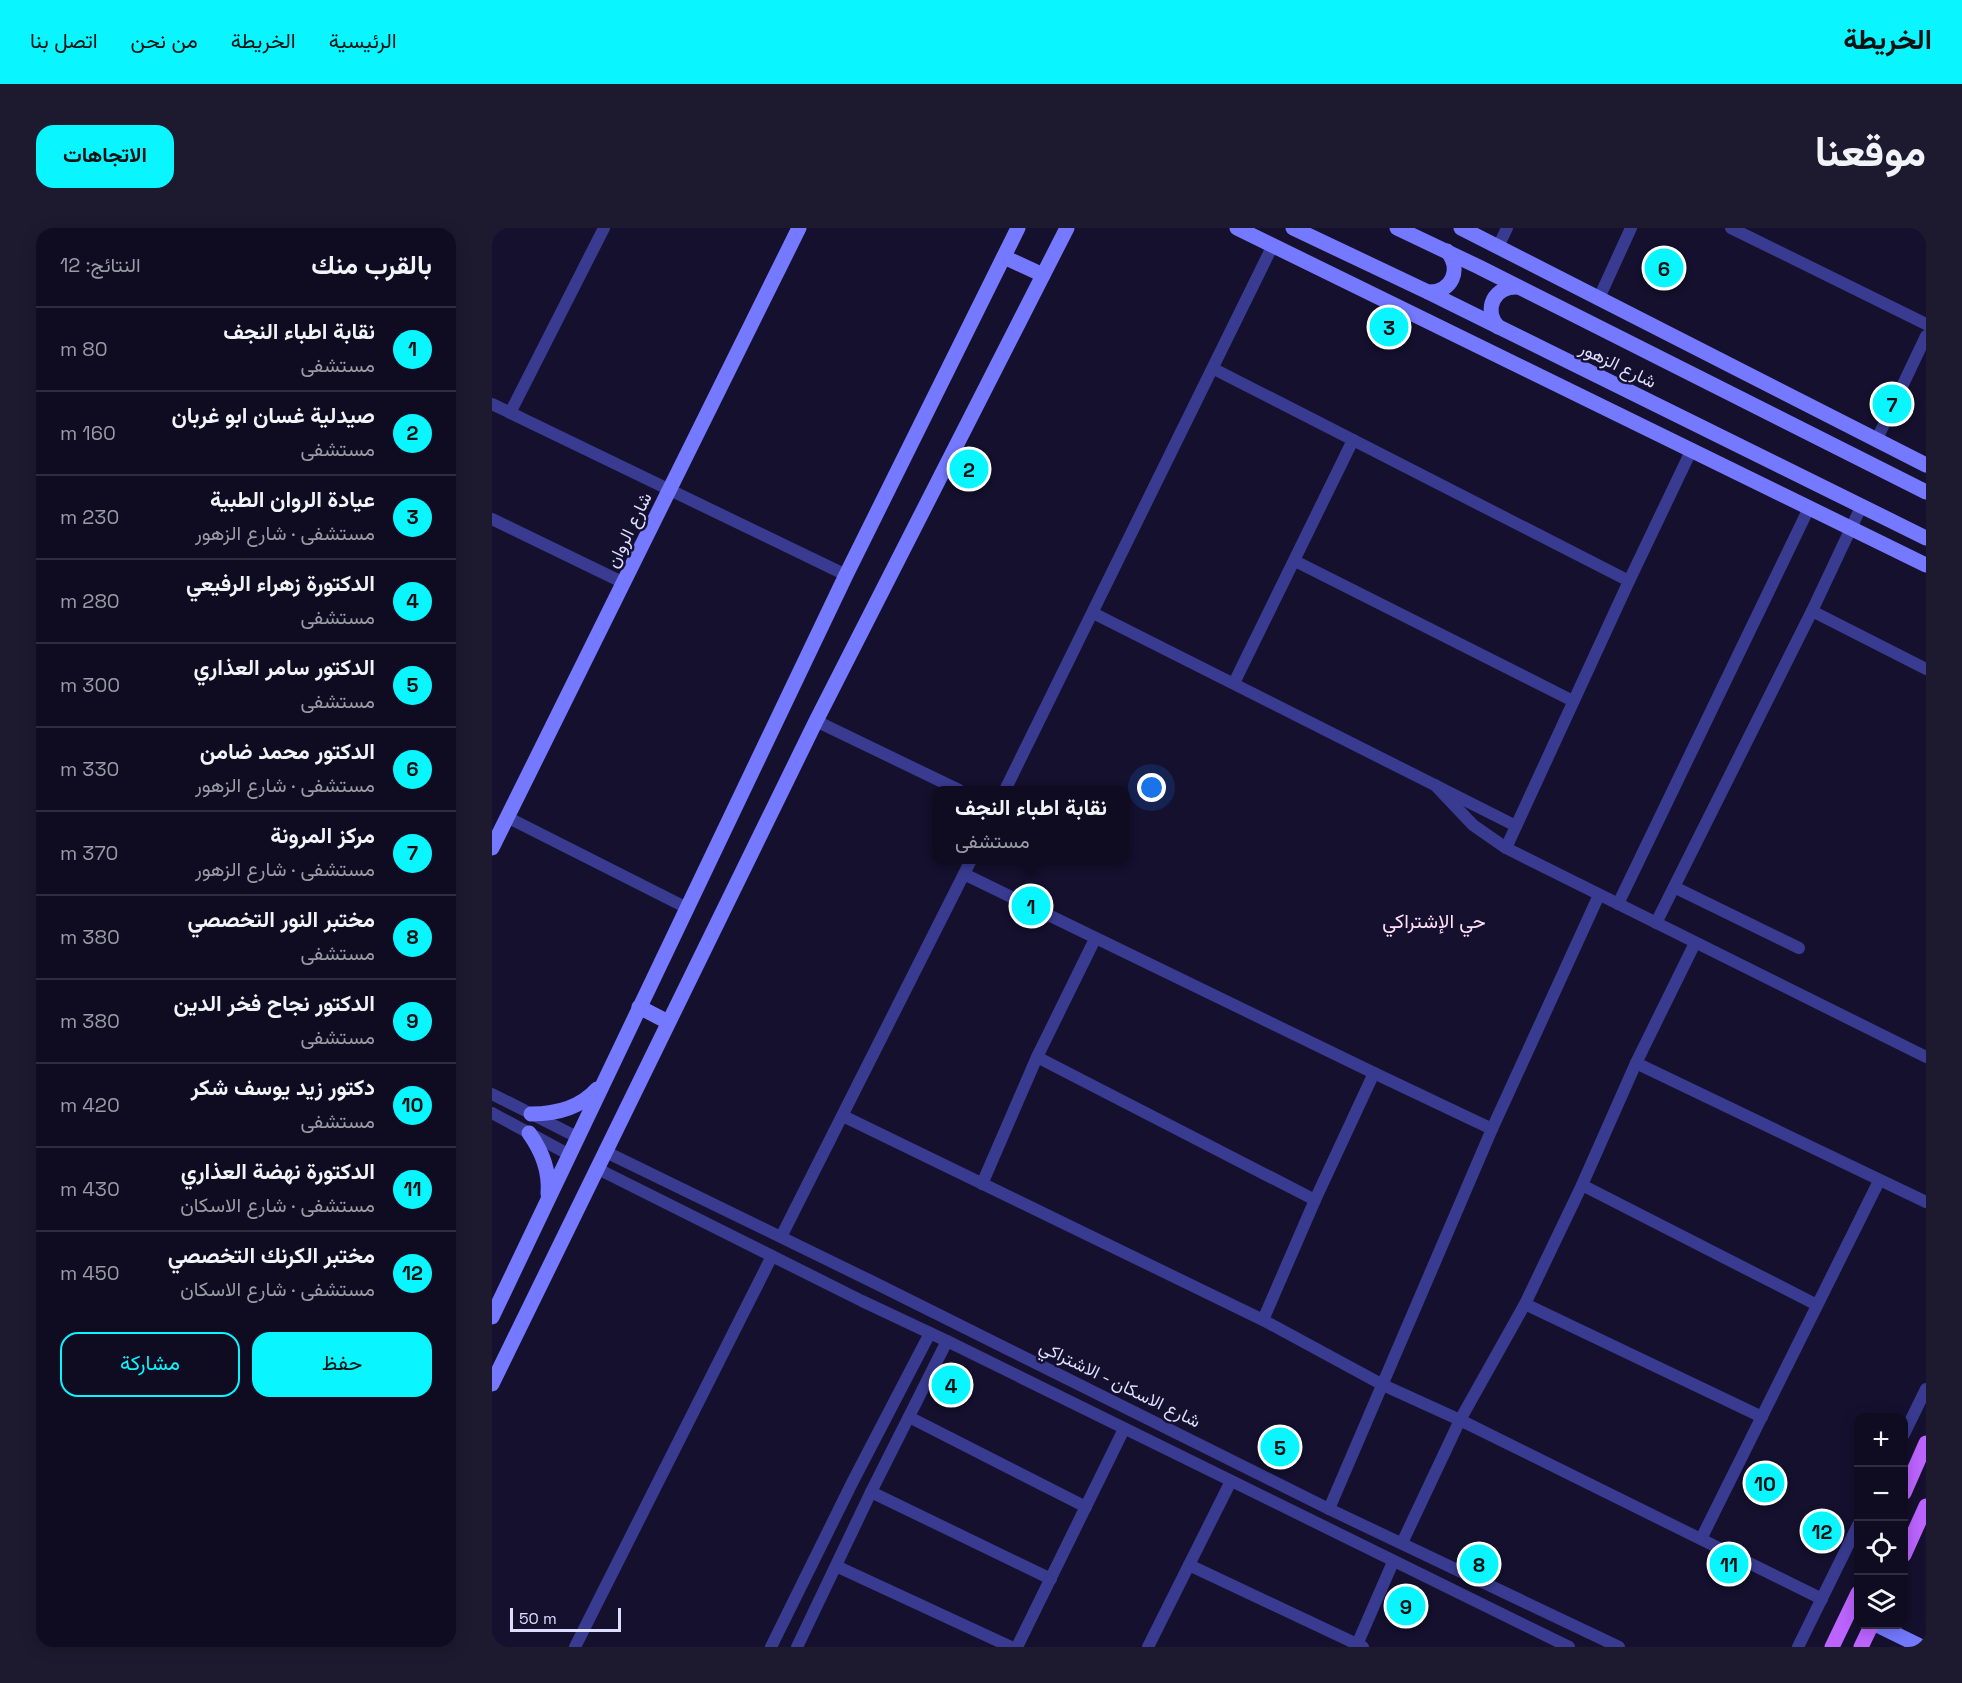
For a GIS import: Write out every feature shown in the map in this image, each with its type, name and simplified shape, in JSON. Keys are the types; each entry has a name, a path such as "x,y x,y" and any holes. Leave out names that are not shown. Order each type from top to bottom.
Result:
{"main road":[{"name":"شارع الروان","path":"492,849 800,228"},
{"path":"492,1317 846,575 1018,228"},
{"path":"492,1384 816,721 1067,228"},
{"path":"1237,228 1926,565"},
{"name":"شارع الزهور","path":"1293,228 1428,292 1926,538"},
{"name":"شارع الزهور","path":"1397,228 1697,378 1925,488"},
{"path":"1461,228 1926,465"},
{"path":"1428,292 1441,290 1451,282 1454,276 1454,262 1447,251"},
{"path":"1004,257 1043,275"},
{"path":"1498,327 1491,316 1495,296 1505,288 1518,287"},
{"path":"1697,378 1708,355"},
{"path":"639,1007 668,1022"},
{"path":"531,1114 552,1113 571,1108 594,1092 603,1082"},
{"path":"528,1133 543,1158 549,1186 548,1200"},
{"path":"1908,1484 1926,1443"},
{"path":"1908,1546 1926,1506"},
{"path":"1832,1647 1854,1601"},
{"path":"1861,1647 1870,1629"},
{"path":"1884,1629 1922,1647"}],"street":[{"path":"510,413 604,228"},
{"path":"1498,247 1507,228"},
{"path":"1599,298 1630,228"},
{"path":"1731,228 1926,324"},
{"path":"1007,786 1273,245"},
{"path":"1877,439 1926,336"},
{"path":"1214,369 1629,581"},
{"path":"492,404 846,575"},
{"path":"1234,683 1353,440"},
{"path":"1506,848 1692,449"},
{"path":"1656,923 1812,611 1861,507"},
{"path":"1618,904 1809,508"},
{"path":"492,519 624,583"},
{"path":"1295,561 1573,701"},
{"path":"1812,611 1926,669"},
{"path":"1093,613 1516,826"},
{"path":"816,721 951,786"},
{"path":"1435,785 1473,825 1506,848 1926,1057"},
{"path":"507,818 687,908"},
{"path":"781,1237 969,864"},
{"path":"964,874 1492,1129"},
{"path":"1674,887 1798,948"},
{"path":"1329,1509 1492,1129 1599,895"},
{"path":"982,1184 1037,1058 1095,939"},
{"path":"1402,1544 1460,1420 1525,1304 1582,1185 1636,1063 1695,943"},
{"path":"1037,1058 1315,1200"},
{"path":"1636,1063 1926,1202"},
{"path":"1263,1320 1374,1073"},
{"path":"492,1094 577,1137"},
{"path":"492,1113 568,1154"},
{"path":"843,1116 1263,1320 1383,1385 1460,1420 1822,1599"},
{"name":"شارع الاسكان - الاشتراكي","path":"606,1152 1329,1509 1619,1647"},
{"name":"شارع الاسكان - الاشتراكي","path":"598,1169 862,1301 1569,1647"},
{"path":"1701,1539 1879,1181"},
{"path":"1582,1185 1817,1305"},
{"path":"575,1647 772,1256"},
{"path":"862,1301 871,1281"},
{"path":"1525,1304 1762,1417"},
{"path":"771,1647 852,1483 930,1333"},
{"path":"797,1647 947,1341"},
{"path":"1908,1426 1926,1389"},
{"path":"909,1417 1086,1508"},
{"path":"1017,1647 1124,1429"},
{"path":"1148,1647 1231,1481"},
{"path":"871,1492 1051,1579"},
{"path":"1289,1510 1283,1497 1287,1493 1297,1492"},
{"path":"1798,1647 1854,1533"},
{"path":"1189,1565 1359,1646 1393,1562"},
{"path":"836,1566 1011,1647"}],"place":[{"name":"الدكتور محمد ضامن","path":"1664,268"},
{"name":"عيادة الروان الطبية","path":"1389,327"},
{"name":"مركز المرونة","path":"1892,404"},
{"name":"صيدلية غسان ابو غربان","path":"969,469"},
{"name":"نقابة اطباء النجف","path":"1031,906"},
{"name":"الدكتورة زهراء الرفيعي","path":"951,1385"},
{"name":"الدكتور سامر العذاري","path":"1280,1447"},
{"name":"دكتور زيد يوسف شكر","path":"1765,1483"},
{"name":"مختبر الكرنك التخصصي","path":"1822,1531"},
{"name":"مختبر النور التخصصي","path":"1479,1564"},
{"name":"الدكتورة نهضة العذاري","path":"1729,1564"},
{"name":"الدكتور نجاح فخر الدين","path":"1406,1606"}],"district":[{"name":"حي الإشتراكي","path":"1434,921"}]}
